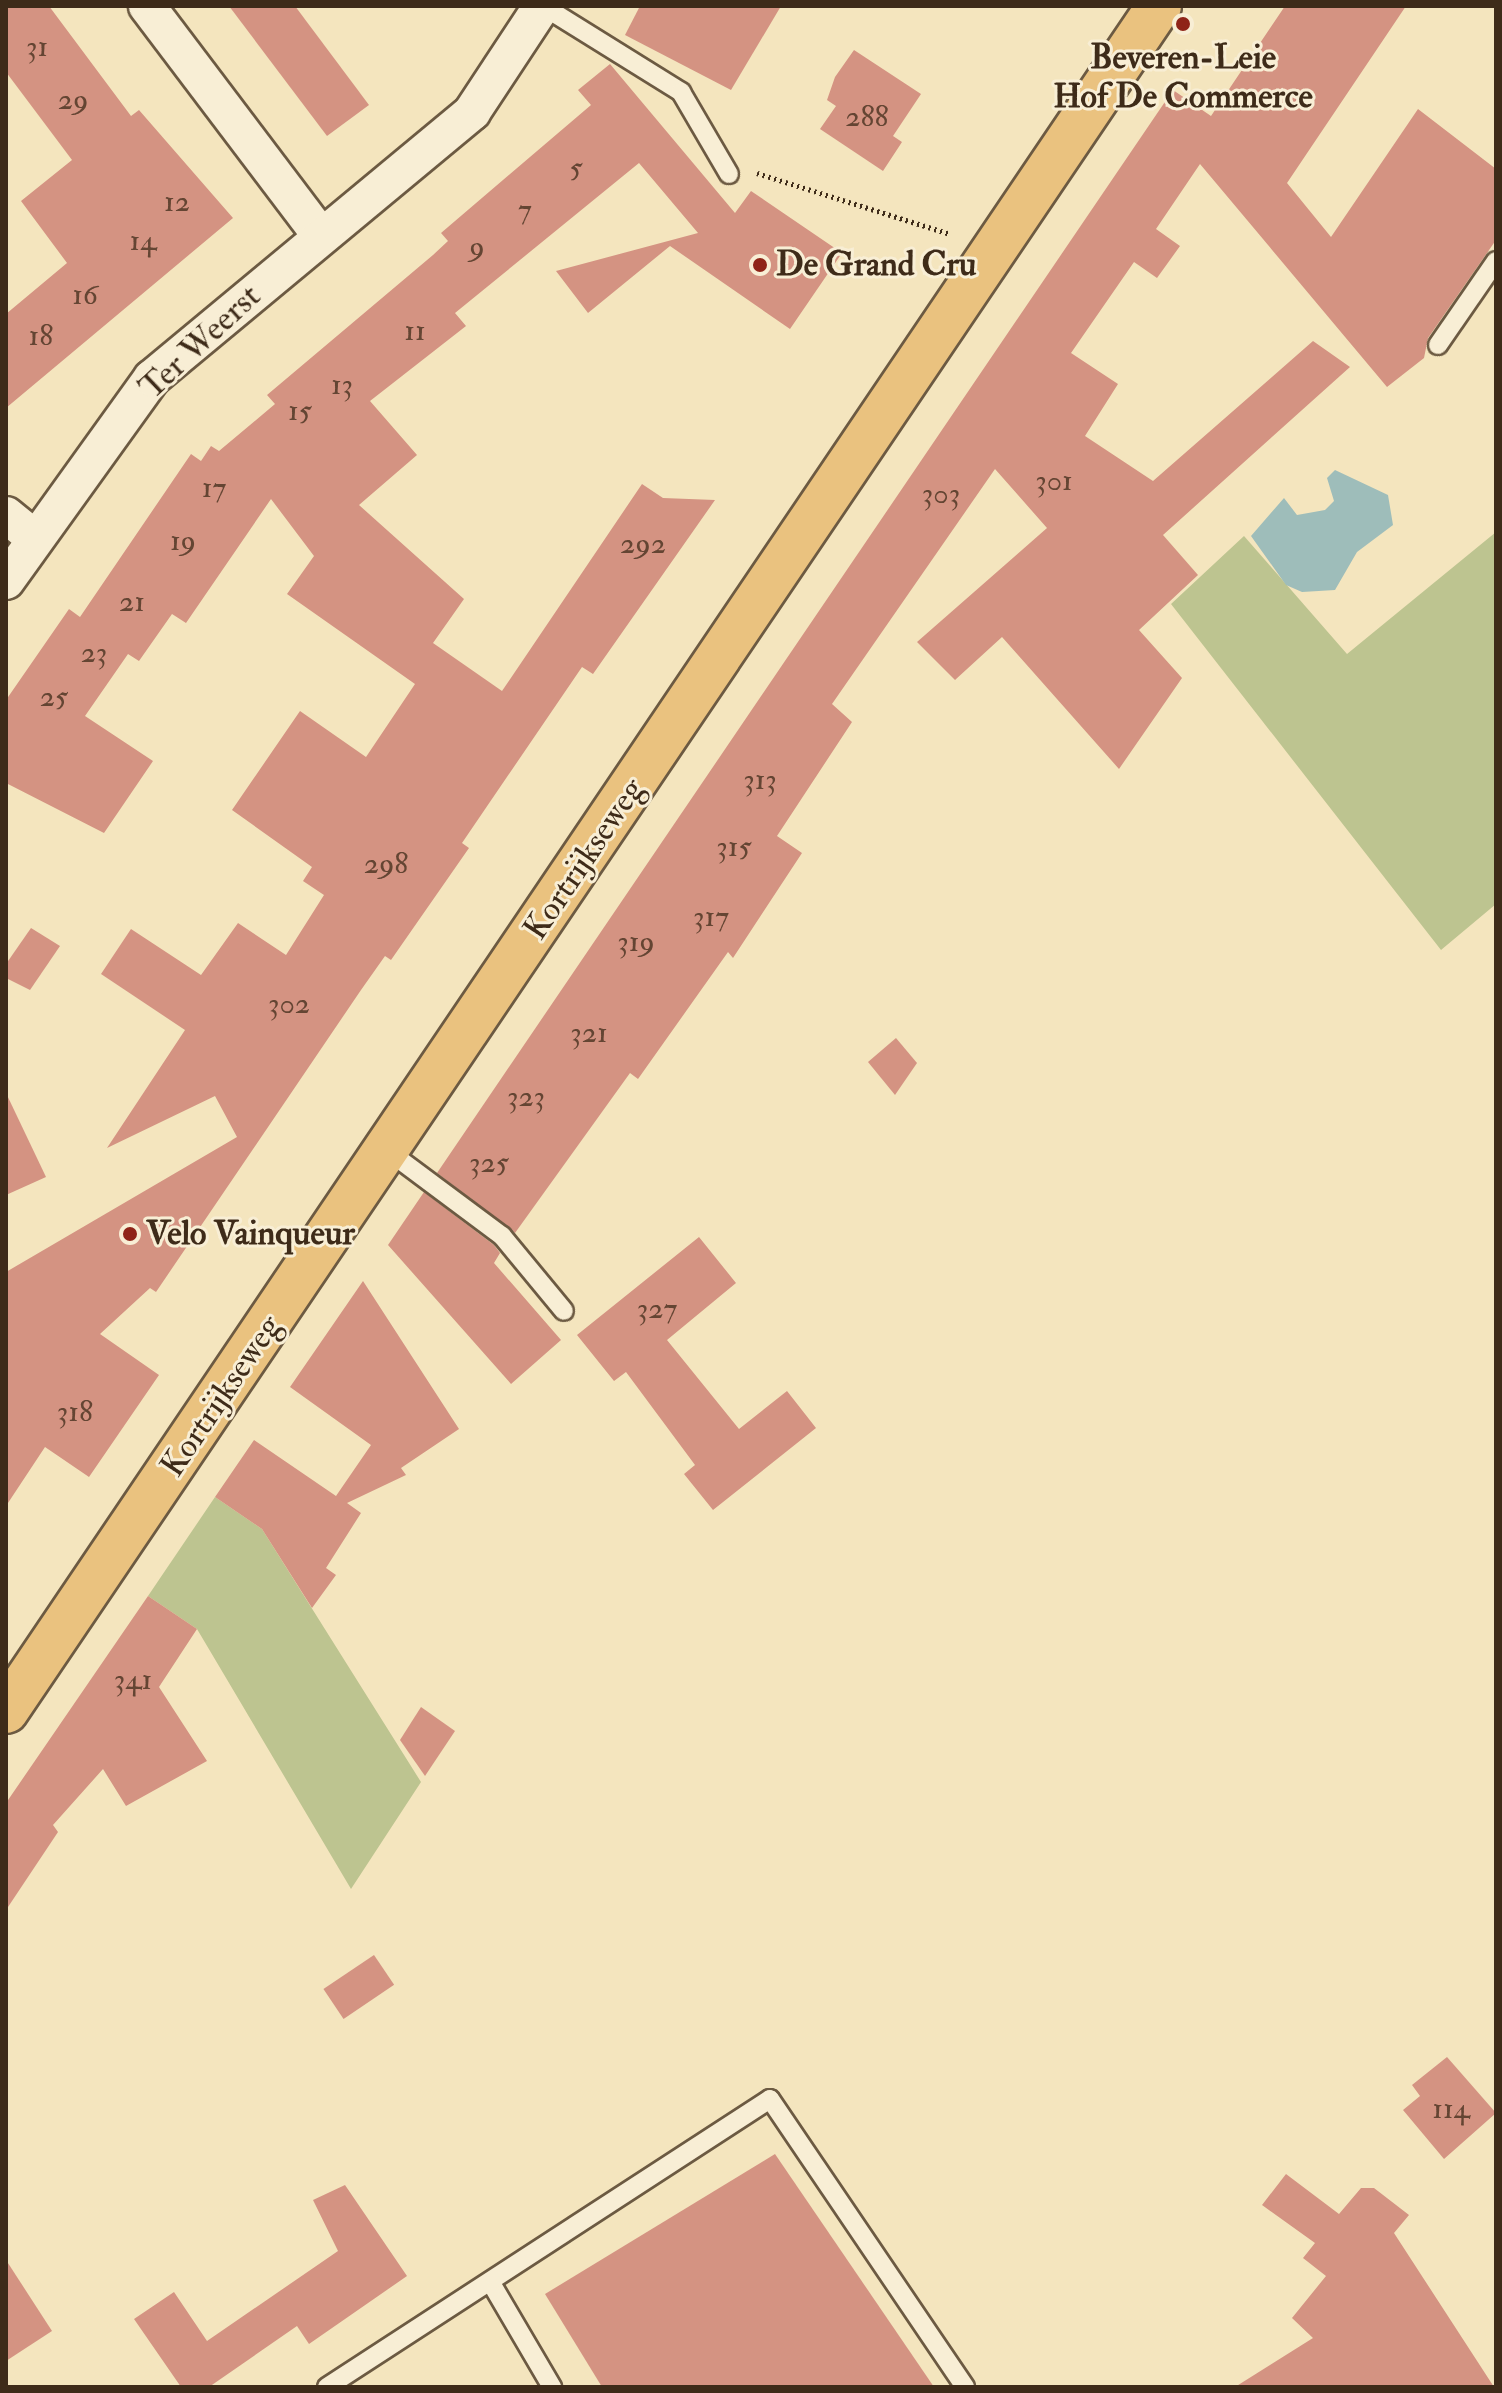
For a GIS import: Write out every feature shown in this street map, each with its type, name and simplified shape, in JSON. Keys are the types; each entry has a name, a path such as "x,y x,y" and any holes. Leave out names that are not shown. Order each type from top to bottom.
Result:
{"main road":[{"name":"Kortrijkseweg","path":"6,1711 388,1151 1159,6"}],"street":[{"path":"147,6 320,235"},
{"name":"Ter Weerst","path":"6,581 152,378 320,235 472,112 543,6"},
{"path":"6,515 34,538"}],"lane":[{"path":"543,6 681,92 729,174"},
{"path":"1438,345 1496,261"},
{"path":"388,1151 502,1236 564,1311"},
{"path":"327,2387 770,2099 965,2387"},
{"path":"491,2283 552,2387"}],"path":[{"path":"729,174 748,170 950,234"}],"green space":[{"path":"1496,532 1496,904 1441,950 1171,604 1244,536 1347,654"},
{"path":"215,1497 262,1529 421,1782 351,1889 197,1629 148,1596"}],"water":[{"path":"1335,470 1388,495 1393,525 1357,552 1335,590 1302,592 1286,585 1251,536 1284,498 1297,515 1325,510 1334,501 1327,478"}],"building":[{"path":"6,6 49,6 131,116 139,110 233,218 6,408 6,314 67,263 21,201 72,160 6,72"},
{"path":"229,6 295,6 369,105 327,136"},
{"path":"640,6 781,6 731,90 625,35"},
{"path":"1285,6 1406,6 1287,183 1331,237 1418,109 1496,169 1496,240 1428,338 1424,358 1387,387 1200,164 1156,229 1180,246 1157,278 1134,262 1071,353 1118,384 1085,436 1153,481 1313,341 1350,367 1163,535 1198,575 1139,630 1182,678 1119,769 1002,637 955,680 917,642 1047,528 995,469 832,704 852,722 777,836 802,853 733,958 728,952 638,1079 630,1073 515,1233 437,1173 1173,90 1211,116"},
{"path":"854,50 921,94 893,136 902,142 883,171 820,129 836,106 827,100 835,77"},
{"path":"610,64 735,213 751,191 842,253 790,329 670,246 588,313 556,271 698,233 639,163 455,313 466,326 370,401 417,455 359,505 464,599 433,643 502,691 642,484 663,498 715,500 593,674 582,667 462,843 469,848 391,960 385,956 361,990 156,1292 150,1288 100,1334 159,1375 89,1477 45,1447 6,1506 6,1272 237,1137 215,1096 107,1148 185,1030 101,974 131,929 201,975 238,923 286,955 324,895 303,881 312,867 232,810 300,711 366,757 415,684 287,594 314,556 271,499 186,623 172,614 139,661 128,654 85,716 153,761 104,833 6,783 6,700 69,609 80,617 191,454 201,461 211,446 219,451 275,404 267,395 433,255 448,241 441,233 591,105 578,90"},
{"path":"31,928 60,946 30,990 6,978 6,964"},
{"path":"896,1038 917,1063 895,1095 868,1062"},
{"path":"6,1093 46,1177 6,1195"},
{"path":"424,1192 494,1245 500,1253 494,1263 561,1340 511,1384 388,1245"},
{"path":"699,1237 736,1283 667,1340 739,1429 787,1391 816,1428 713,1510 684,1474 695,1465 626,1372 614,1381 577,1335"},
{"path":"363,1281 459,1429 401,1468 406,1475 347,1503 361,1513 326,1568 336,1575 312,1608 262,1529 215,1497 254,1440 336,1496 371,1445 290,1387"},
{"path":"148,1596 197,1629 159,1687 207,1761 126,1806 103,1769 53,1825 58,1832 6,1910 6,1803"},
{"path":"421,1707 455,1731 425,1776 400,1740"},
{"path":"374,1955 394,1985 344,2019 323,1989"},
{"path":"1447,2057 1496,2113 1444,2159 1403,2110 1420,2096 1412,2085"},
{"path":"775,2154 934,2387 602,2387 545,2294"},
{"path":"1286,2174 1339,2214 1361,2188 1374,2188 1409,2215 1394,2233 1494,2387 1235,2387 1313,2338 1292,2318 1326,2276 1303,2258 1315,2243 1262,2205"},
{"path":"345,2185 407,2276 309,2344 297,2326 209,2387 181,2387 134,2319 174,2292 207,2341 338,2251 313,2200"},
{"path":"6,2260 52,2331 6,2361"}],"place":[{"name":"Beveren-Leie Hof De Commerce","path":"1183,24"},
{"name":"De Grand Cru","path":"760,265"},
{"name":"Velo Vainqueur","path":"130,1234"}]}
